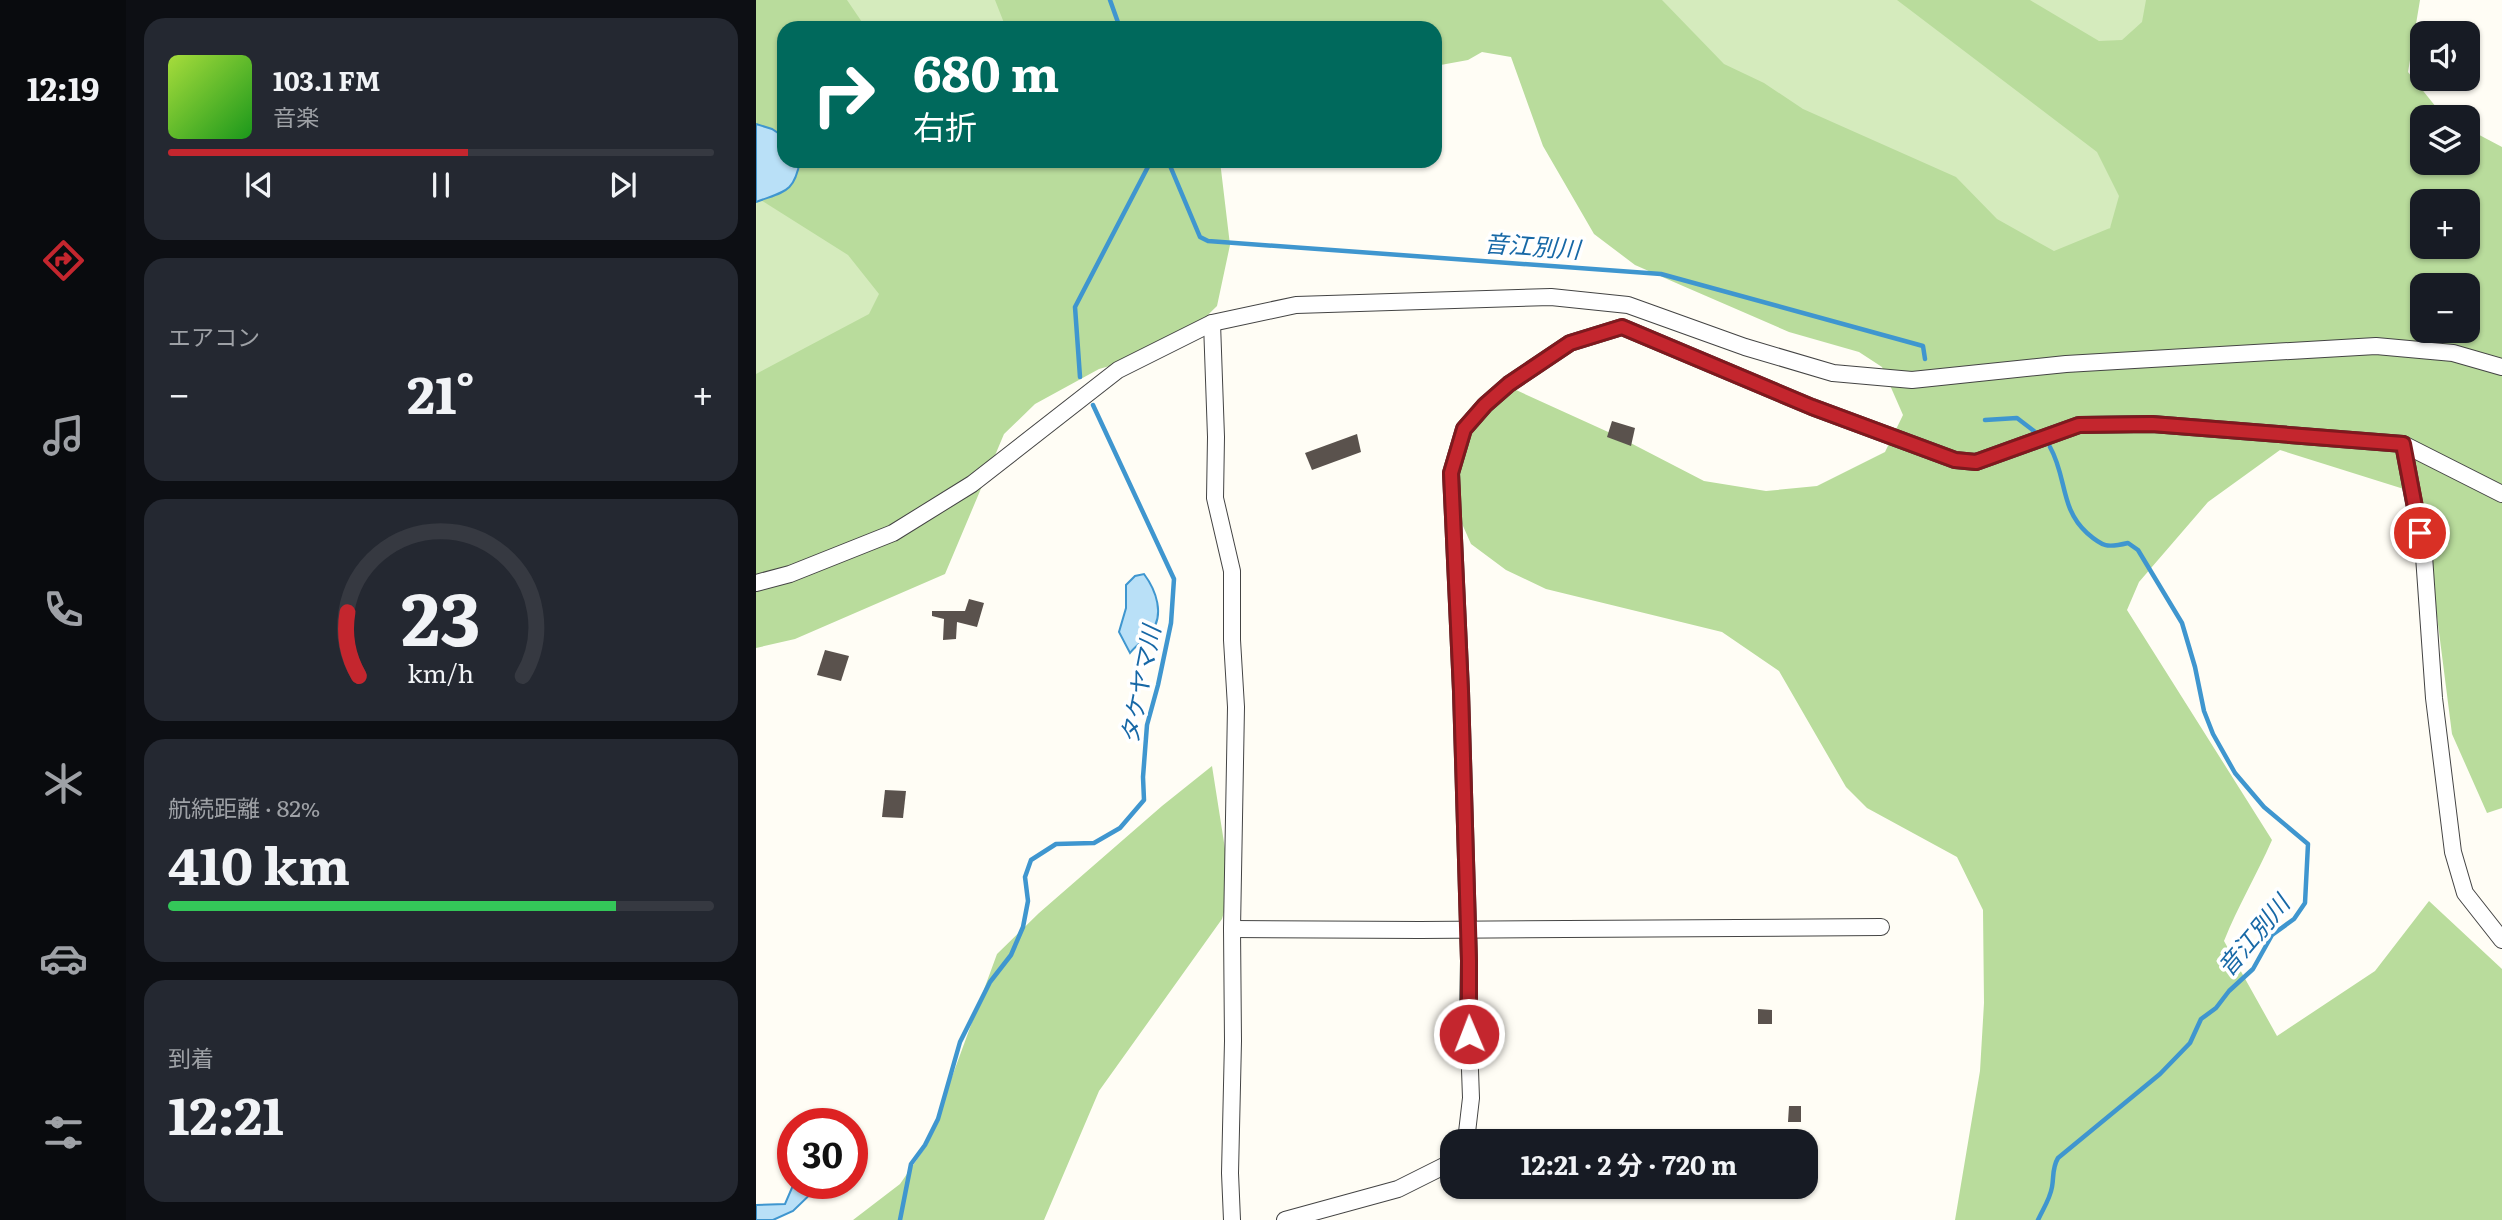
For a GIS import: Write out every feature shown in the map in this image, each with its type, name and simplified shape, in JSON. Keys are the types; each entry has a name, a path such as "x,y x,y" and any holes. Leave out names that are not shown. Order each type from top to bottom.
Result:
{"street":[{"path":"756,583 790,574 892,533 972,484 1118,370 1212,323 1296,305 1551,297 1628,305 1745,347 1833,373 1912,380 2066,363 2376,346 2453,353 2502,367"},
{"path":"1622,327 1628,305"},
{"path":"1212,323 1215,498 1231,571 1236,707 1231,929 1232,1220"},
{"path":"1467,1129 1471,1098 1468,929 1451,473 1464,429 1485,405 1509,384 1570,343 1622,327 1812,407 1955,460 1976,462 2079,425 2152,424 2403,444 2502,494"},
{"path":"2403,444 2424,556 2434,698 2453,852 2465,893 2502,940"},
{"path":"1231,929 1881,928"},
{"path":"1285,1220 1398,1189 1440,1168"}],"green space":[{"path":"756,0 1347,0 1292,21 777,21 777,168 1079,168 756,452"},
{"path":"756,0 847,0 861,21 777,21 777,168 1221,168 1230,245 1217,306 1174,348 1099,369 1035,404 1004,434 945,574 795,639 756,648 756,374 869,314 879,294 848,255 756,197"},
{"path":"995,0 1662,0 1724,64 1764,83 1803,109 1956,177 1997,219 2054,251 2110,228 2119,196 2097,152 1897,0 2030,0 2099,41 2122,40 2142,22 2146,0 2420,0 2416,21 2410,21 2410,91 2423,91 2434,105 2410,105 2410,175 2480,175 2480,135 2502,147 2502,808 2487,813 2452,734 2426,530 2407,490 2280,450 2208,502 2139,582 2127,610 2272,840 2224,941 2277,1036 2375,971 2429,901 2502,969 2502,1220 1955,1220 1980,1071 1984,1003 1983,910 1957,857 1867,808 1846,787 1779,671 1722,632 1546,589 1506,570 1471,544 1448,492 1464,420 1478,400 1505,385 1617,436 1704,481 1766,491 1817,486 1885,452 1903,415 1882,367 1859,352 1789,332 1635,265 1594,234 1543,146 1511,57 1482,52 1468,60 1442,65 1442,21 1003,21"},
{"path":"1534,0 2289,0 2040,317"},
{"path":"1212,766 1231,887 1222,919 1099,1091 1044,1220 853,1220 900,1184 927,1145 997,954 1039,913"}],"water":[{"path":"756,124 777,132 777,168 799,168 795,179 787,189 756,202"},
{"path":"1144,574 1155,595 1158,618 1151,632 1130,653 1119,632 1126,608 1126,585 1135,576"},
{"path":"787,1199 805,1199 793,1211 773,1220 756,1220 756,1205 785,1204"}],"building":[{"path":"1612,421 1635,428 1631,446 1607,437"},
{"path":"1357,434 1361,452 1312,470 1305,453"},
{"path":"969,599 984,603 977,627 957,622 956,639 943,640 944,619 932,616 932,611 965,611"},
{"path":"825,650 849,656 841,681 817,675"},
{"path":"885,790 906,791 903,818 882,817"},
{"path":"1758,1009 1772,1010 1772,1024 1758,1024"},
{"path":"1789,1106 1801,1106 1801,1122 1788,1122"}],"waterway":[{"name":"音江別川","path":"1110,0 1118,21"},
{"name":"タケヤマ川","path":"1080,377 1075,307 1147,168"},
{"name":"音江別川","path":"1171,168 1200,237 1208,241 1661,274 1923,346 1925,359"},
{"name":"タケヤマ川","path":"900,1220 911,1164 925,1145 938,1119 960,1042 990,982 1011,955 1023,927 1028,901 1025,877 1031,860 1056,844 1094,843 1120,828 1144,800 1147,725 1171,623 1174,579 1093,405"},
{"name":"音江別川","path":"1985,420 2017,418 2034,431"},
{"name":"音江別川","path":"2038,1220 2050,1196 2058,1158 2160,1074 2190,1043 2201,1019 2216,1008 2229,991 2253,969 2272,935 2294,919 2305,903 2308,844 2264,807 2235,773 2213,734 2204,711 2182,623 2138,550 2128,543 2115,546 2101,544 2078,524 2072,514 2050,447"}],"route":[{"path":"1469,1034 1461,691 1451,473 1464,429 1485,405 1509,384 1570,343 1622,327 1812,407 1955,460 1976,462 2079,425 2152,424 2403,444 2420,533"}]}
